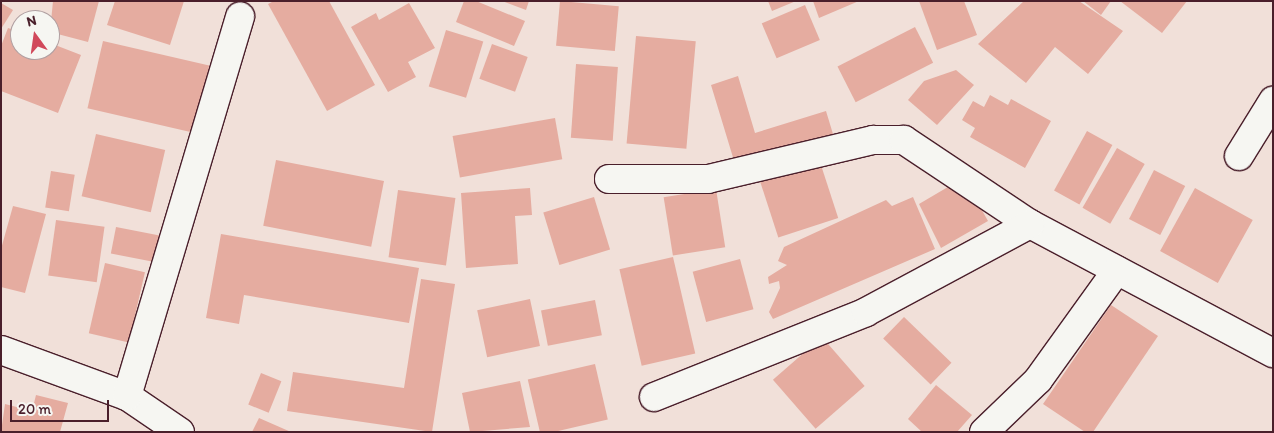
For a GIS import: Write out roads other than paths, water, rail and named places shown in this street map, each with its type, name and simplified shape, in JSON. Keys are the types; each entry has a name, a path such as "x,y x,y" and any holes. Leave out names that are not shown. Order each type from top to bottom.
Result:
{"street":[{"path":"127,396 240,16"},
{"path":"1239,156 1273,102"},
{"path":"609,178 708,179 888,138 904,140 1030,224 1273,353"},
{"path":"654,397 866,312 1030,224"},
{"path":"984,432 1038,380 1117,270"},
{"path":"1,350 127,396 180,432"}]}
